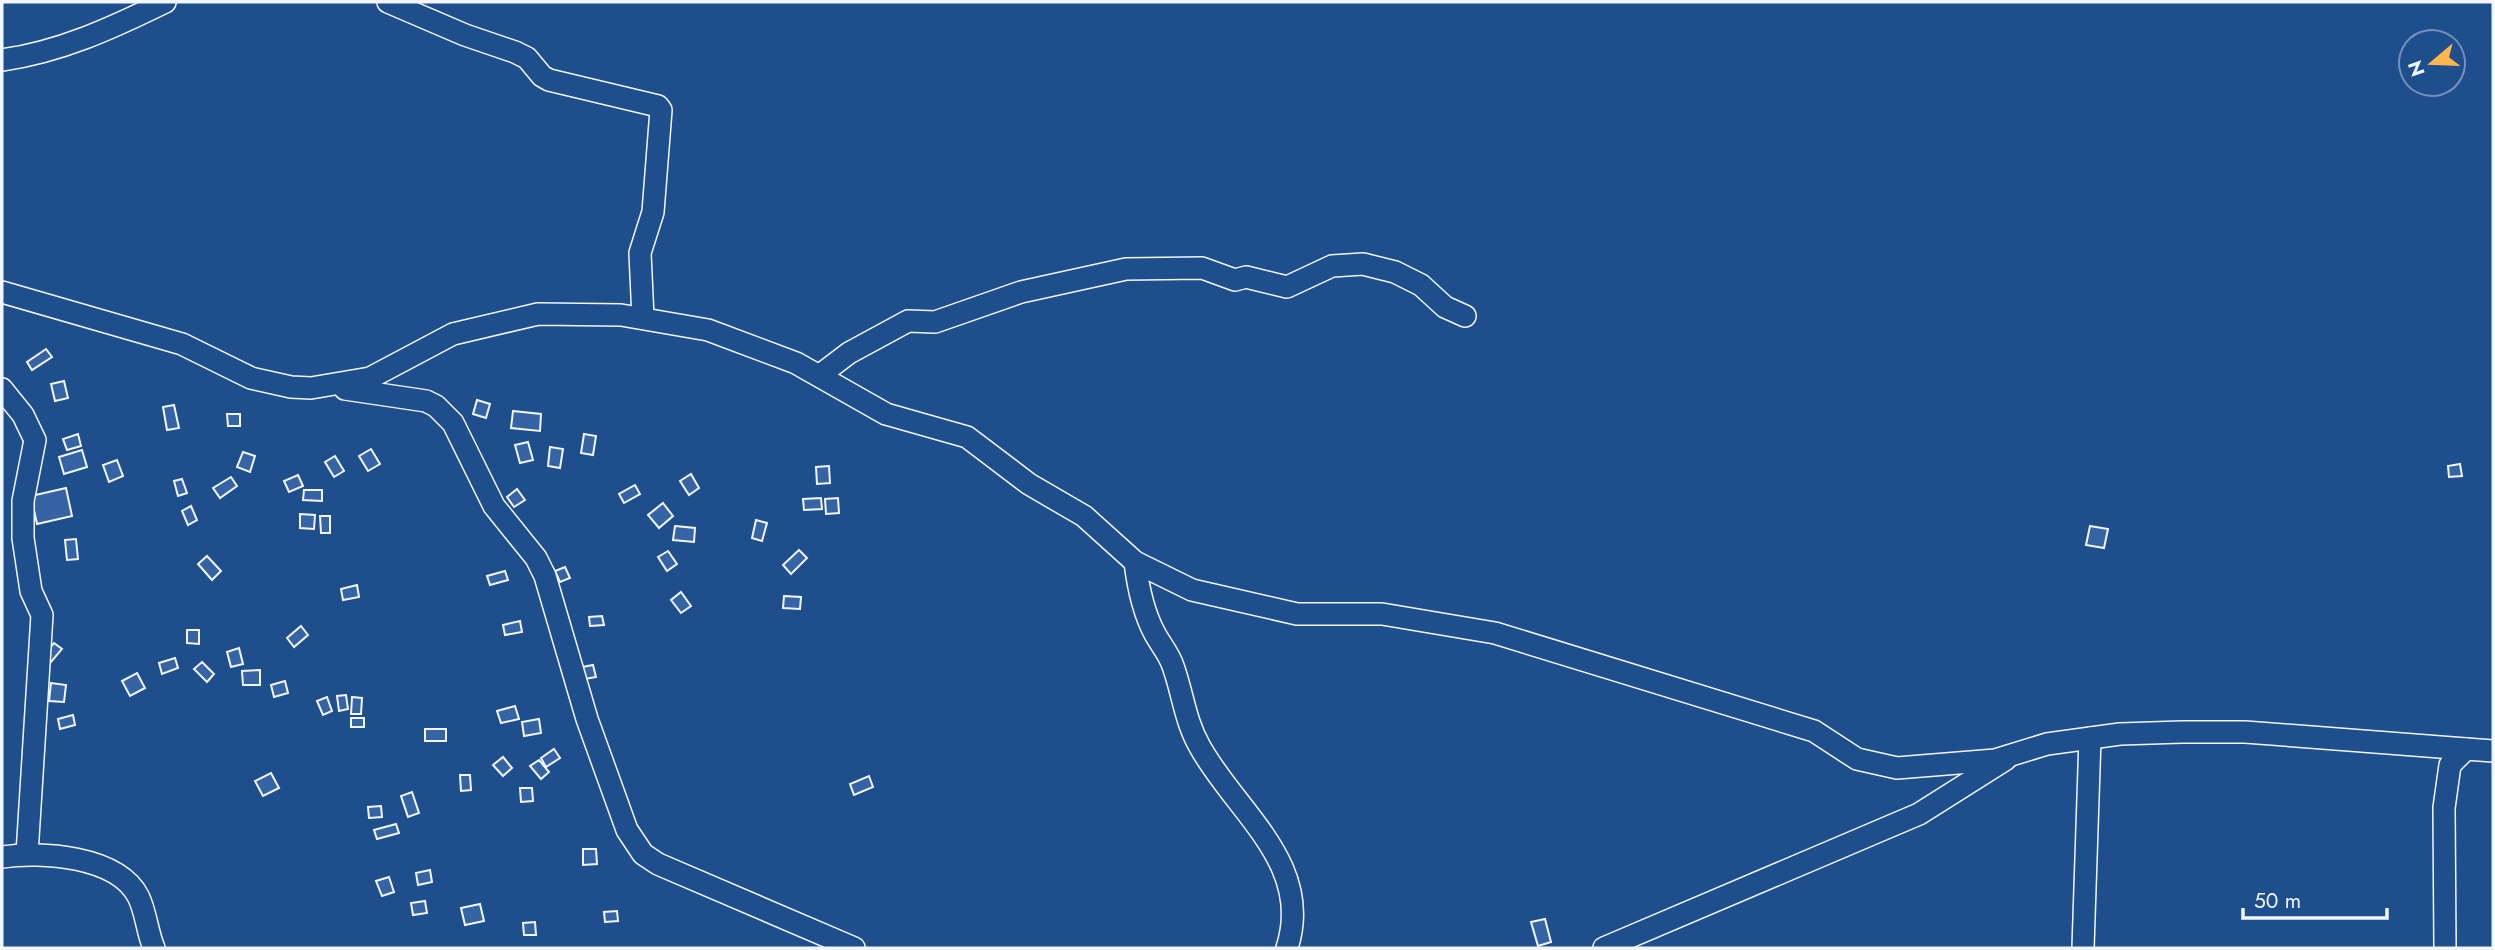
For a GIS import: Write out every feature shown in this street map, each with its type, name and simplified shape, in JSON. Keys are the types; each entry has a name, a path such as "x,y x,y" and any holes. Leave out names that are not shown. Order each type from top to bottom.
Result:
{"street":[{"path":"2,60 48,51 106,32 165,2"},
{"path":"387,2 465,35 515,52 527,58 542,76 549,80 658,106 662,110 653,212 640,253 643,318"},
{"path":"820,376 849,353 913,319 935,322 1021,292 1126,269 1202,268 1235,279 1246,277 1287,287 1332,266 1363,264 1404,276 1421,285 1445,307 1465,316"},
{"path":"2,292 181,344 271,384 331,387 426,401 436,406 453,423 494,506 524,541 545,576 587,719 627,830 643,854 658,864 854,948"},
{"path":"331,387 387,371 453,334 510,318 566,312 643,318 738,338 820,376 886,414 967,437 1029,484 1084,516 1135,562 1192,590 1258,608 1297,614 1382,614 1495,633 1814,731 1857,759 1882,767 2010,757"},
{"path":"2,389 23,415 35,440 23,501 28,578 42,615 27,854"},
{"path":"1135,562 1147,615 1173,667 1190,727 1214,769 1262,829 1279,858 1293,905 1287,948"},
{"path":"1604,948 1919,814 2010,757 2047,744 2120,734 2245,732 2493,751"},
{"path":"2083,948 2091,738"},
{"path":"2445,948 2444,808 2450,765 2466,749"},
{"path":"2,858 27,854 63,858 113,870 127,880 139,897 154,948"}],"building":[{"path":"46,349 52,357 32,370 27,362"},
{"path":"64,381 68,398 55,401 51,384"},
{"path":"477,400 490,404 486,418 473,414"},
{"path":"174,405 179,428 167,430 163,407"},
{"path":"513,411 541,414 540,431 511,428"},
{"path":"227,414 240,414 240,426 228,426"},
{"path":"78,434 81,446 67,450 63,439"},
{"path":"584,434 596,436 593,455 581,453"},
{"path":"528,442 533,460 520,463 515,445"},
{"path":"550,447 563,449 560,468 548,466"},
{"path":"371,449 380,464 368,471 359,456"},
{"path":"82,450 87,467 64,474 59,457"},
{"path":"243,452 255,456 250,472 237,467"},
{"path":"335,456 344,471 334,477 325,462"},
{"path":"117,460 123,476 109,482 103,465"},
{"path":"2460,464 2462,476 2449,477 2448,466"},
{"path":"829,466 830,483 817,484 816,467"},
{"path":"691,474 699,488 689,495 680,481"},
{"path":"298,475 303,486 289,492 284,481"},
{"path":"231,477 237,486 220,498 213,488"},
{"path":"182,479 187,493 178,496 174,481"},
{"path":"635,485 640,494 624,503 619,494"},
{"path":"66,488 72,516 37,524 31,496"},
{"path":"517,489 525,500 514,507 507,497"},
{"path":"304,490 322,490 322,501 303,500"},
{"path":"821,498 822,509 804,510 803,499"},
{"path":"838,498 839,513 826,514 825,499"},
{"path":"663,503 673,516 659,528 648,515"},
{"path":"191,506 197,520 188,525 182,511"},
{"path":"300,514 315,515 314,529 300,528"},
{"path":"320,516 330,516 330,533 321,533"},
{"path":"756,520 767,523 762,541 752,538"},
{"path":"675,526 695,528 694,542 673,540"},
{"path":"2090,526 2108,529 2104,548 2086,545"},
{"path":"76,539 78,559 67,560 65,540"},
{"path":"799,550 807,558 791,574 783,565"},
{"path":"668,551 677,564 667,571 658,557"},
{"path":"207,556 221,571 212,580 198,564"},
{"path":"565,567 570,578 560,582 555,571"},
{"path":"505,571 508,580 490,585 487,576"},
{"path":"357,585 359,597 343,600 341,589"},
{"path":"681,592 691,606 681,613 671,600"},
{"path":"784,596 801,597 800,609 783,608"},
{"path":"602,616 604,625 590,626 589,617"},
{"path":"520,621 522,632 505,635 503,625"},
{"path":"301,626 308,635 294,647 287,638"},
{"path":"187,630 199,630 199,644 187,643"},
{"path":"54,643 62,649 51,662 43,656"},
{"path":"239,648 243,664 231,667 227,652"},
{"path":"175,658 178,668 162,674 159,663"},
{"path":"202,662 214,674 207,682 194,669"},
{"path":"593,665 596,677 579,680 577,668"},
{"path":"260,670 260,685 243,685 242,671"},
{"path":"137,673 145,688 130,696 122,681"},
{"path":"285,681 288,693 274,697 271,685"},
{"path":"51,683 66,685 64,702 49,701"},
{"path":"346,695 348,709 339,711 337,696"},
{"path":"327,697 332,711 323,715 317,701"},
{"path":"352,697 362,698 361,714 351,714"},
{"path":"515,706 519,719 501,723 497,711"},
{"path":"73,715 75,725 60,729 58,719"},
{"path":"351,718 364,718 364,727 351,727"},
{"path":"539,719 541,733 524,736 522,722"},
{"path":"425,729 446,729 446,741 425,741"},
{"path":"554,749 560,758 546,767 541,758"},
{"path":"503,757 512,768 503,776 493,765"},
{"path":"539,760 549,772 541,779 530,766"},
{"path":"271,773 279,788 263,796 255,781"},
{"path":"460,775 470,775 471,790 461,791"},
{"path":"869,776 873,787 854,795 850,784"},
{"path":"520,788 532,788 533,801 521,802"},
{"path":"412,792 419,813 408,817 401,796"},
{"path":"381,806 382,817 369,818 368,807"},
{"path":"396,824 399,833 377,839 374,830"},
{"path":"583,849 596,849 597,864 583,865"},
{"path":"430,870 432,882 418,885 416,873"},
{"path":"389,877 394,892 382,896 376,881"},
{"path":"425,901 427,913 413,915 411,903"},
{"path":"480,904 484,921 465,925 461,908"},
{"path":"617,911 618,921 605,922 604,912"},
{"path":"1545,919 1551,942 1538,946 1531,922"},
{"path":"535,922 536,935 524,935 523,923"}]}
